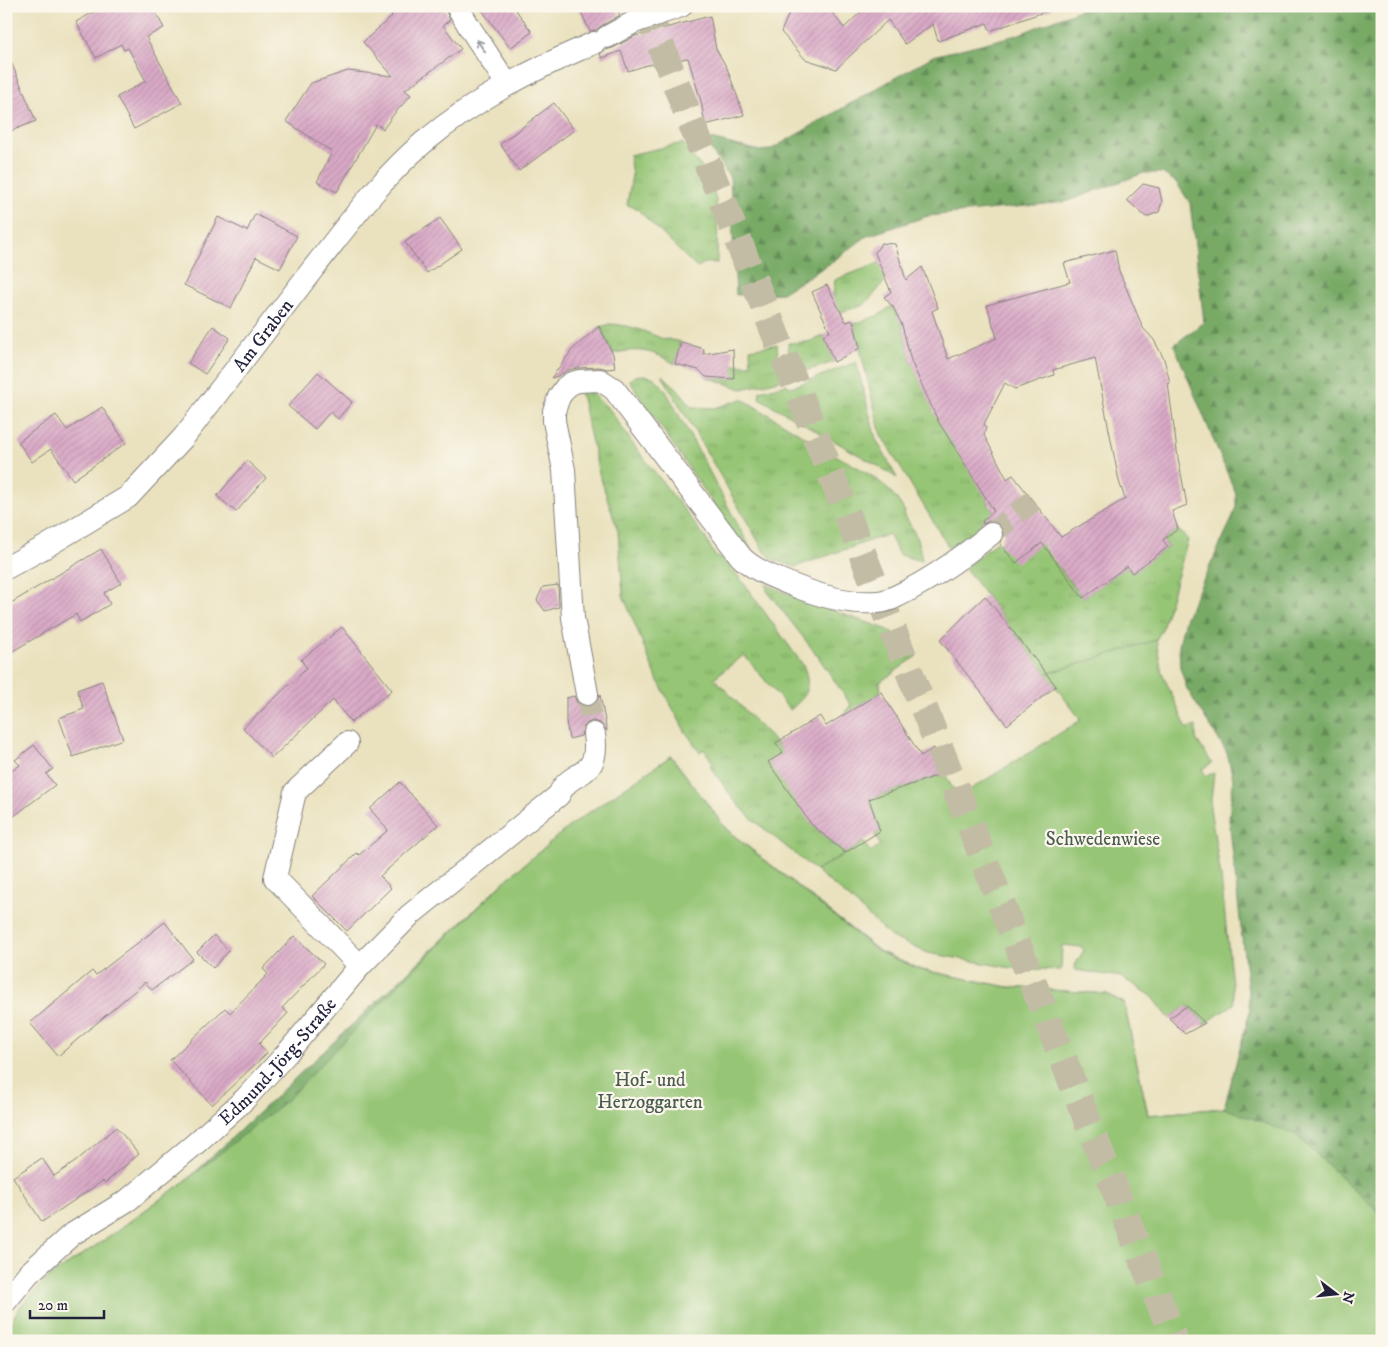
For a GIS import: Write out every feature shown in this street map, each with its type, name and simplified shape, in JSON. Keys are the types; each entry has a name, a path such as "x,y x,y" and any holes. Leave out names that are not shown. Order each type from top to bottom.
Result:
{"street":[{"path":"457,6 507,84"},
{"name":"Am Graben","path":"6,568 128,497 183,438 350,222 389,175 424,143 476,103 507,84 634,22 681,6"},
{"path":"587,694 573,618 564,470 554,421 554,411 559,397 566,387 572,384 600,380 614,389 740,557 750,565 780,580 806,590 832,598 878,602 894,597 933,577 960,559 991,534"},
{"name":"Edmund-Jörg-Straße","path":"6,1301 28,1274 71,1236 128,1200 245,1099 288,1052 360,966 410,915 559,795 564,785 590,767 596,749 594,734"},
{"path":"347,743 294,792 275,878 360,966"}],"green space":[{"name":"Hof- und Herzoggarten","path":"1089,6 1382,6 1382,1341 6,1341 6,1330 21,1305 49,1277 100,1243 188,1179 507,879 571,825 671,756 727,830 879,951 922,970 1008,987 1107,994 1124,1003 1148,1115 1224,1108 1250,1011 1229,819 1233,779 1227,753 1187,689 1180,667 1179,645 1185,619 1232,519 1236,506 1236,494 1174,345 1204,322 1190,203 1176,182 1162,173 1144,173 1065,202 928,216 867,236 829,264 782,293 736,295 730,178 702,137 760,151 770,150 933,56 1017,35"},
{"path":"683,143 709,178 713,187 717,208 717,263 706,263 697,268 636,208 627,205 632,175 629,155"},
{"path":"879,263 895,268 864,305 841,312 832,303 835,280"},
{"path":"892,306 902,325 911,361 989,506 994,511 982,521 985,526 951,551 881,435 854,324 879,315"},
{"path":"610,324 632,327 665,340 681,342 675,364 652,353 630,351 613,354 600,327"},
{"path":"824,336 834,362 790,376 788,343 808,342"},
{"path":"777,344 780,380 742,389 706,377 733,379 733,365 751,365 750,349"},
{"path":"856,362 876,439 897,478 759,398 760,391 787,384 789,387 798,385"},
{"path":"644,375 655,378 665,389 753,553 736,537 629,380 635,376"},
{"path":"662,375 678,389 692,407 715,408 742,399 869,474 889,490 905,512 904,515 914,531 922,561 899,555 889,534 795,567 772,559 764,551"},
{"path":"587,389 610,410 633,444 705,537 715,556 722,559 739,577 803,665 807,678 806,690 800,700 790,710 744,655 714,678 776,743 783,753 811,824 845,853 816,871 751,818 734,800 710,766 713,763 704,749 700,752 685,731 657,679 623,595 618,531 599,473 580,390"},
{"path":"1178,529 1188,540 1162,629 1156,640 1046,674 965,568 997,541 1000,544 1035,537 1083,598 1127,566 1132,573 1141,567 1136,559 1152,549 1157,555 1168,547 1163,540"},
{"path":"766,584 804,601 886,629 904,641 917,656 880,682 881,692 860,705 863,781 842,716 851,705 817,655 767,591"},
{"name":"Schwedenwiese","path":"1156,640 1162,673 1187,729 1196,726 1196,739 1212,763 1202,769 1206,776 1214,773 1210,808 1221,877 1234,1004 1203,1025 1201,1019 1188,1006 1169,1018 1152,996 1121,977 1075,970 1075,965 1084,950 1081,947 1062,945 1061,970 1011,968 928,953 891,937 848,897 816,871 864,842 870,852 880,845 875,835 880,831 869,799 945,773 957,798 1081,720 1046,674"},
{"name":"Hof- und Herzoggarten","path":"671,756 727,830 879,952 922,970 1008,987 1107,994 1124,1003 1148,1115 1224,1108 1296,1135 1382,1216 1382,1341 6,1341 6,1330 21,1305 49,1277 100,1243 188,1179 287,1100 404,979 507,879 571,825"}],"building":[{"path":"104,6 152,6 164,28 146,37 182,103 134,129 117,97 146,81 128,48 124,50 121,44 96,58 76,22"},
{"path":"403,6 444,6 450,20 443,25 461,49 405,90 411,95 383,129 376,124 337,192 317,182 332,152 286,121 311,83 348,71 393,76 363,42"},
{"path":"479,6 513,6 532,32 510,48"},
{"path":"578,6 615,6 620,15 596,30 590,31"},
{"path":"797,6 827,6 844,28 867,6 1052,6 1052,9 990,31 987,23 938,41 933,24 905,44 888,20 836,69 805,59 781,32 790,11"},
{"path":"710,16 716,49 727,68 744,115 705,125 701,101 688,58 647,65 628,71 621,51 602,58 600,54 635,36"},
{"path":"6,50 36,121 6,133"},
{"path":"554,103 574,130 519,171 500,144"},
{"path":"1143,184 1159,188 1162,202 1159,212 1146,217 1127,200"},
{"path":"255,214 297,236 280,269 256,257 231,308 184,285 218,217 247,231"},
{"path":"440,218 462,249 427,273 405,242"},
{"path":"881,243 895,244 906,280 922,267 938,308 932,311 948,359 997,338 987,305 1070,282 1064,263 1115,250 1119,271 1143,328 1154,340 1164,359 1170,383 1168,383 1178,458 1187,505 1172,511 1178,529 1163,540 1168,547 1132,573 1127,566 1083,598 1042,543 1016,563 1000,544 1004,533 1001,525 990,521 983,524 982,521 994,511 938,421 911,361 902,325 893,307 884,297 891,292 875,253","holes":["1095,358 1119,481 1125,499 1061,537 1013,475 1007,479 984,435 986,428 984,424 1005,383 1015,389 1054,375 1053,370"]},
{"path":"827,285 846,322 853,320 860,348 834,362 823,335 830,332 812,292"},
{"path":"213,326 230,338 205,374 188,363"},
{"path":"599,326 613,354 615,368 578,368 568,370 551,378 572,350"},
{"path":"681,342 704,349 703,354 733,349 734,379 706,377 699,370 675,364"},
{"path":"318,372 352,402 338,419 330,412 315,429 288,406"},
{"path":"102,407 126,443 73,480 51,449 32,462 18,442 56,415 67,430"},
{"path":"247,461 266,478 236,512 217,496"},
{"path":"101,549 121,583 104,593 110,604 80,622 76,614 6,655 6,606"},
{"path":"558,585 559,607 545,611 537,600 543,587"},
{"path":"985,596 1056,686 1007,725 940,640"},
{"path":"342,627 392,690 351,722 333,700 272,758 243,728 307,668 301,660"},
{"path":"102,681 123,739 73,757 59,718 84,709 77,690"},
{"path":"881,692 921,756 934,748 945,773 869,799 880,831 845,853 811,824 768,762 783,753 776,743 820,716 826,726"},
{"path":"600,695 607,731 600,723 593,721 587,723 583,728 581,736 569,739 566,721 566,698 574,696 577,703 589,707 596,704"},
{"path":"34,745 53,769 46,774 55,785 6,822 6,775 20,765 15,760"},
{"path":"400,782 438,825 380,876 391,888 347,931 312,896 357,853 359,855 388,830 370,809"},
{"path":"165,922 193,959 152,990 145,982 58,1056 30,1023 92,971 96,975"},
{"path":"214,935 229,951 213,968 197,952"},
{"path":"294,936 324,964 282,1008 288,1013 259,1044 267,1053 212,1105 170,1060 225,1008 230,1013 268,974 263,969"},
{"path":"1187,1006 1205,1023 1185,1034 1169,1018"},
{"path":"116,1127 139,1154 105,1183 103,1181 42,1222 13,1177 42,1158 54,1176 75,1162"}],"tunnel":[{"path":"645,6 1175,1341"},
{"path":"991,534 1033,501"},
{"path":"587,694 594,734"}]}
